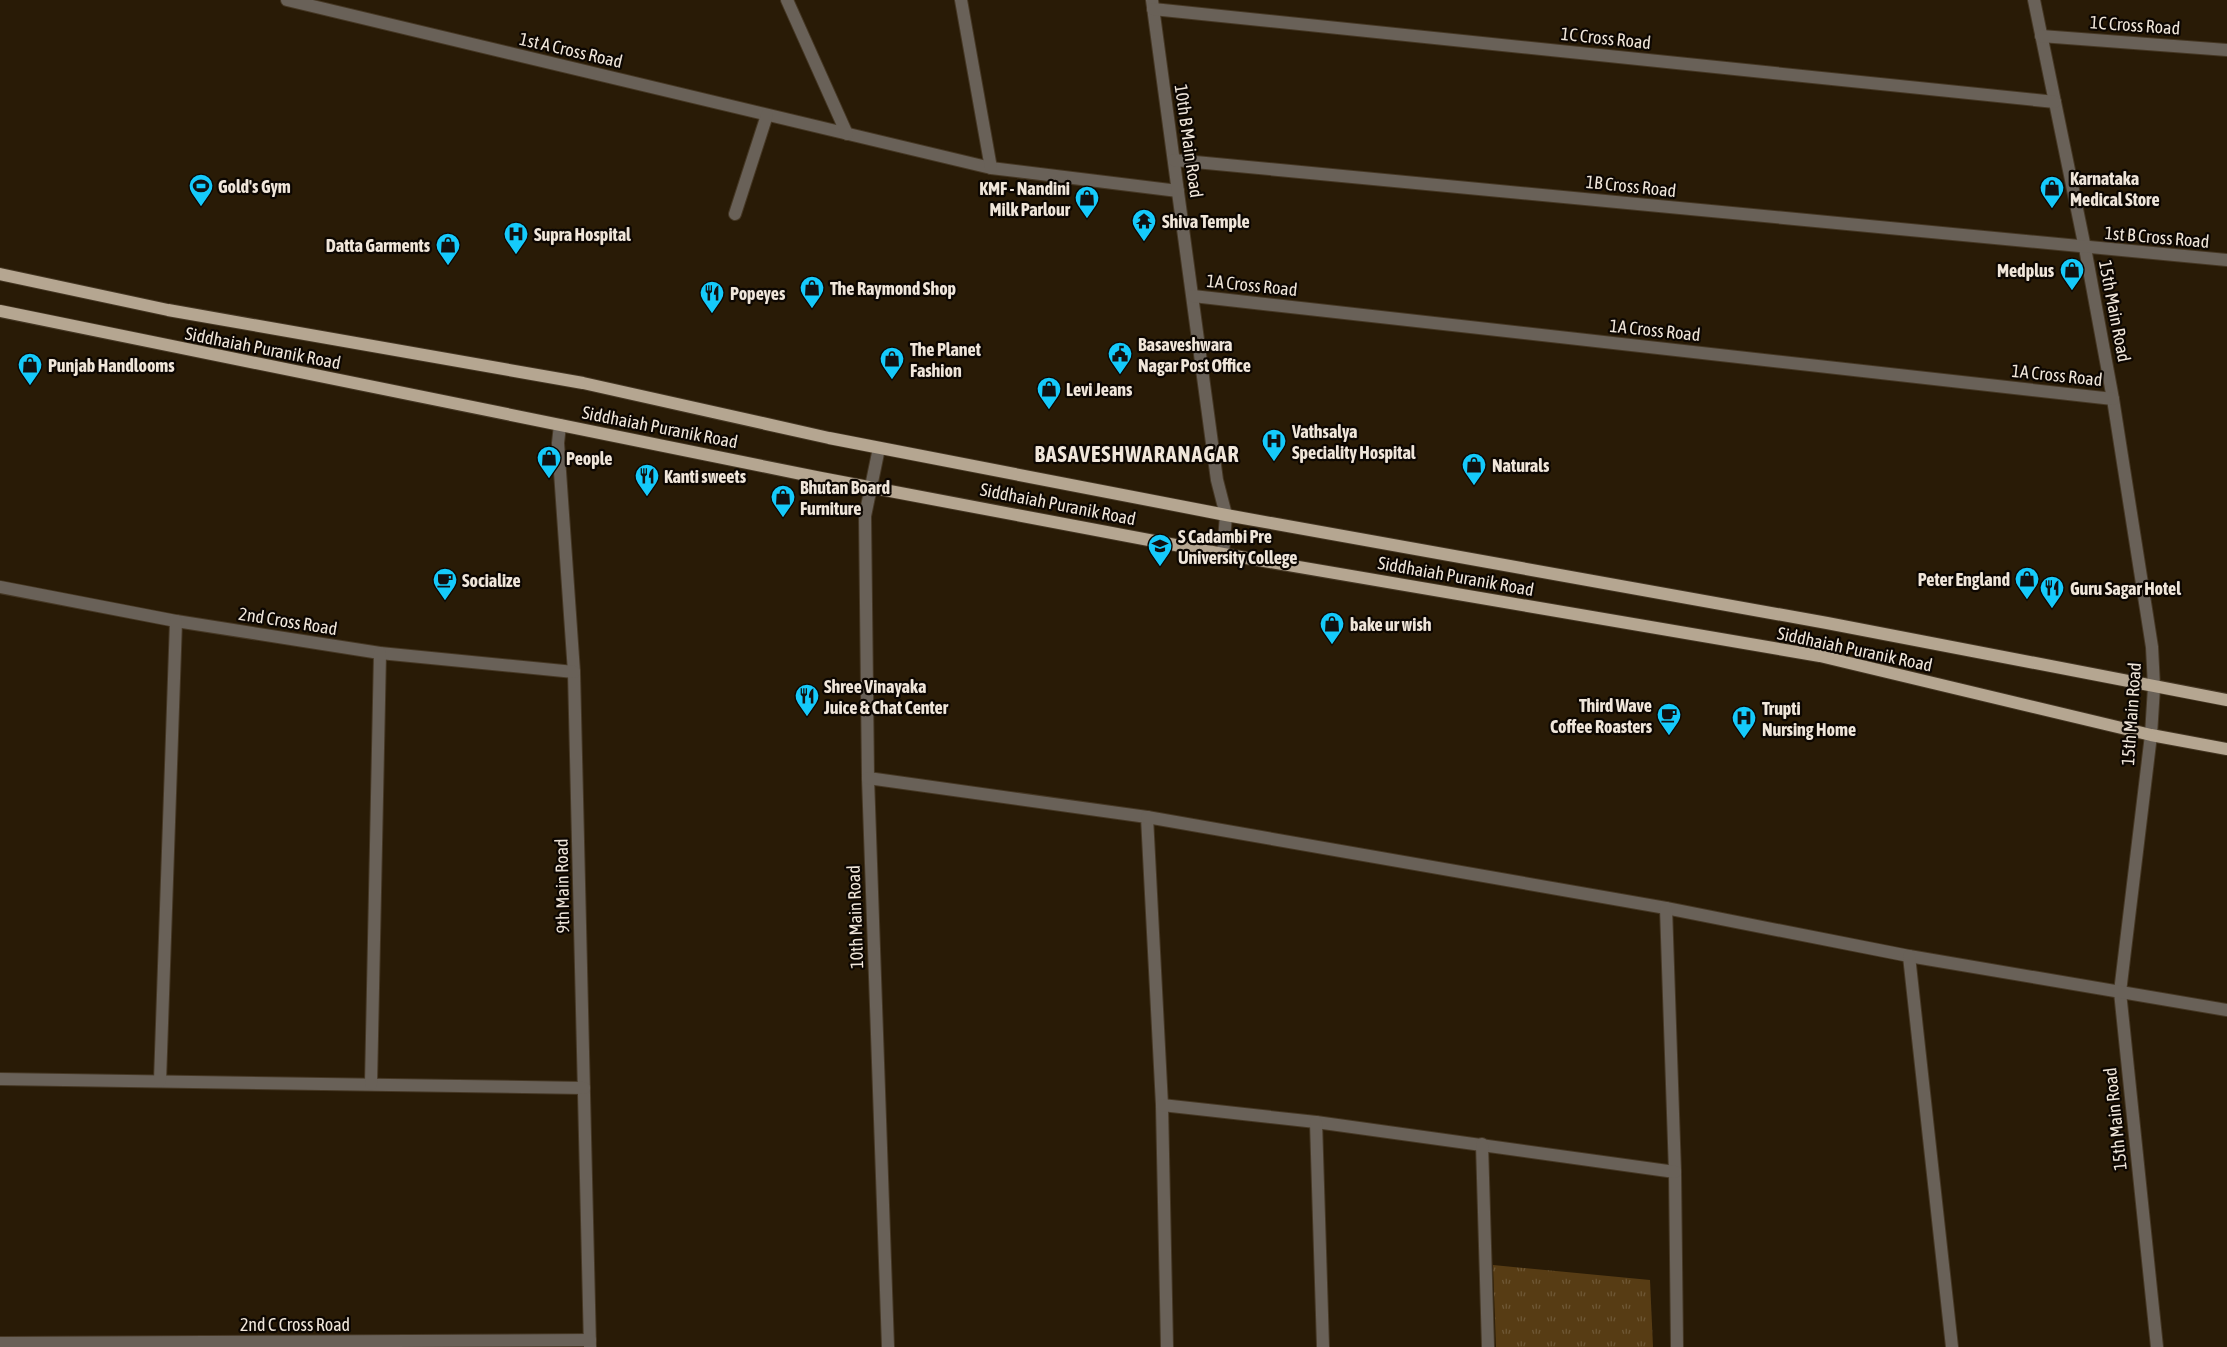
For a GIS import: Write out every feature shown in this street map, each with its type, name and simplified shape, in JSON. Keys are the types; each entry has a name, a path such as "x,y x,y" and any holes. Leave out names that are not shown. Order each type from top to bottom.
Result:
{"main road":[{"name":"Siddhaiah Puranik Road","path":"0,274 168,310 582,383 879,448 1226,515 1810,620 2227,700"},
{"name":"Siddhaiah Puranik Road","path":"0,311 560,425 1224,554 1820,656 2151,735 2227,749"}],"street":[{"name":"1st A Cross Road","path":"287,0 991,168 1178,191"},
{"path":"787,0 847,134"},
{"path":"961,0 991,168"},
{"name":"15th Main Road","path":"2034,0 2085,248 2113,399 2152,647 2154,687 2151,735 2120,992 2157,1347"},
{"name":"1C Cross Road","path":"1153,5 2056,102"},
{"name":"10th B Main Road","path":"1153,5 1217,480 1226,515 1224,554"},
{"name":"1C Cross Road","path":"2041,36 2227,50"},
{"path":"735,214 767,115"},
{"name":"1B Cross Road","path":"1174,160 2085,248"},
{"name":"1st B Cross Road","path":"2085,248 2227,260"},
{"name":"1A Cross Road","path":"1193,296 2113,399"},
{"name":"9th Main Road","path":"560,425 558,443 574,672 590,1344"},
{"name":"10th Main Road","path":"879,448 865,516 868,778 888,1347"},
{"name":"2nd Cross Road","path":"0,587 176,621 380,653 574,672"},
{"path":"160,1081 176,621"},
{"path":"371,1084 380,653"},
{"path":"868,778 1147,817 1666,908 1909,956 2227,1010"},
{"path":"1147,817 1162,1105 1167,1347"},
{"path":"1666,908 1675,1172 1677,1347"},
{"path":"1909,956 1952,1347"},
{"path":"0,1079 584,1088"},
{"path":"1162,1105 1316,1122 1675,1172"},
{"path":"1316,1122 1323,1347"},
{"path":"1482,1144 1488,1347"},
{"name":"2nd C Cross Road","path":"0,1343 590,1344"}],"green space":[{"path":"1493,1265 1650,1280 1653,1347 1496,1347"}],"place":[{"name":"Gold's Gym","path":"201,207"},
{"name":"Karnataka Medical Store","path":"2052,209"},
{"name":"KMF - Nandini Milk Parlour","path":"1087,219"},
{"name":"Shiva Temple","path":"1144,242"},
{"name":"Supra Hospital","path":"516,255"},
{"name":"Datta Garments","path":"448,266"},
{"name":"Medplus","path":"2072,291"},
{"name":"The Raymond Shop","path":"812,309"},
{"name":"Popeyes","path":"712,314"},
{"name":"Basaveshwara Nagar Post Office","path":"1120,375"},
{"name":"The Planet Fashion","path":"892,380"},
{"name":"Punjab Handlooms","path":"30,386"},
{"name":"Levi Jeans","path":"1049,410"},
{"name":"Vathsalya Speciality Hospital","path":"1274,462"},
{"name":"People","path":"549,479"},
{"name":"Naturals","path":"1474,486"},
{"name":"Kanti sweets","path":"647,497"},
{"name":"Bhutan Board Furniture","path":"783,518"},
{"name":"S Cadambi Pre University College","path":"1160,567"},
{"name":"Peter England","path":"2027,600"},
{"name":"Socialize","path":"445,601"},
{"name":"Guru Sagar Hotel","path":"2052,609"},
{"name":"bake ur wish","path":"1332,645"},
{"name":"Shree Vinayaka Juice & Chat Center","path":"807,717"},
{"name":"Third Wave Coffee Roasters","path":"1669,736"},
{"name":"Trupti Nursing Home","path":"1744,739"}],"district":[{"name":"BASAVESHWARANAGAR","path":"1137,454"}]}
